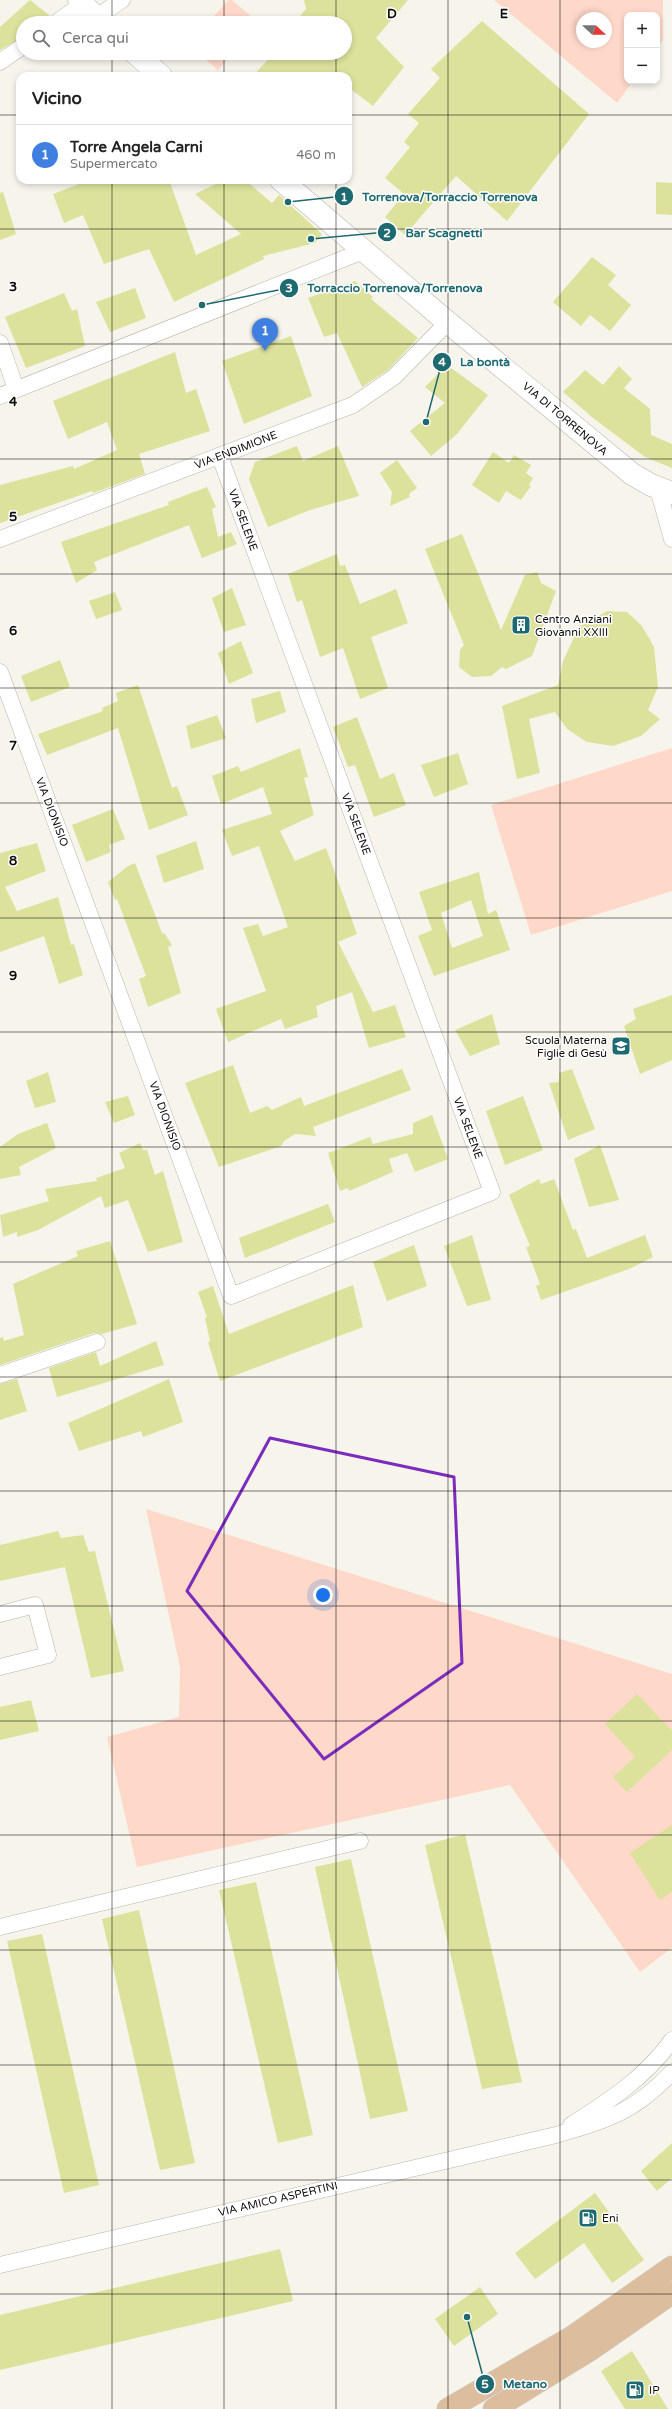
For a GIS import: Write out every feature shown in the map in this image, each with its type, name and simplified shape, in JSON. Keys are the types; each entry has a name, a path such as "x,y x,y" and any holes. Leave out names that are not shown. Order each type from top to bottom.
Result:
{"main road":[{"path":"448,2409 572,2337 672,2267"},
{"path":"494,2409 590,2350 672,2293"}],"street":[{"path":"75,16 122,0"},
{"path":"0,62 16,51"},
{"path":"143,60 156,72"},
{"name":"VIA DI TORRENOVA","path":"286,184 363,251 632,474 665,491"},
{"path":"0,396 363,251"},
{"name":"VIA ENDIMIONE","path":"0,539 344,409 365,398 404,369 448,322"},
{"path":"0,343 16,389"},
{"name":"VIA SELENE","path":"220,457 492,1192"},
{"path":"665,491 672,539"},
{"name":"VIA DIONISIO","path":"0,672 231,1296 492,1192"},
{"path":"0,1375 98,1342"},
{"path":"0,1614 35,1605 48,1655 0,1667"},
{"path":"0,1927 360,1842"},
{"name":"VIA AMICO ASPERTINI","path":"556,2135 630,2085 654,2062 672,2040"},
{"name":"VIA AMICO ASPERTINI","path":"0,2265 556,2135 600,2122 622,2113 648,2096 672,2072"}],"highlighted area":[{"path":"270,1438 454,1477 462,1663 324,1759 187,1591"}],"shaded area":[{"path":"228,0 232,0 251,16 214,16"},
{"path":"494,0 663,0 663,40 660,44 660,12 624,12 624,84 631,84 617,103"},
{"path":"206,60 227,60 218,70"},
{"path":"672,748 672,891 531,935 491,805"},
{"path":"146,1509 672,1674 672,1948 640,1972 510,1785 137,1867 107,1737 179,1717 180,1667"}],"building":[{"path":"30,0 50,16 16,16 16,41 0,50 0,27"},
{"path":"304,0 408,0 376,38 404,67 373,106 352,90 352,72 257,72 268,60 352,60 352,16 300,16 306,9"},
{"path":"482,21 589,114 507,221 456,176 405,235 385,217 404,194 385,178 410,147 404,142 419,123 408,114 440,78 431,69"},
{"path":"656,182 672,183 672,215 656,214"},
{"path":"79,184 170,184 196,255 241,234 195,194 216,184 250,184 272,203 279,195 322,234 315,243 263,256 264,259 174,302 149,249 104,264 83,215 64,223 53,194"},
{"path":"3,192 16,234 0,240 0,193"},
{"path":"592,257 616,275 608,285 631,305 610,331 590,315 581,326 553,302"},
{"path":"355,281 373,297 371,299 418,338 388,370 362,387 337,333 324,337 308,298"},
{"path":"135,288 146,318 110,332 96,302"},
{"path":"64,293 72,311 77,309 85,346 26,368 5,317"},
{"path":"291,336 312,396 244,424 222,361"},
{"path":"175,352 186,393 196,389 210,431 139,454 145,474 99,491 93,493 92,491 0,523 0,485 73,466 74,469 117,450 107,422 68,439 53,401"},
{"path":"447,365 488,395 456,435 431,456 410,431 445,403 425,387"},
{"path":"619,366 632,379 624,388 650,409 651,435 672,444 672,468 645,457 593,418 563,392 585,370 603,385"},
{"path":"297,446 303,461 338,446 359,496 310,510 268,527 249,479 255,462"},
{"path":"493,452 509,463 514,455 531,465 526,473 533,478 529,485 531,486 521,500 506,491 499,503 472,485"},
{"path":"397,460 417,488 409,494 410,497 390,506 392,492 380,473"},
{"path":"207,487 216,507 212,509 218,537 231,532 237,544 202,558 189,525 94,562 97,570 76,583 61,542 169,505 168,502"},
{"path":"462,534 501,630 525,575 537,572 541,583 556,591 532,656 506,669 502,667 491,676 472,677 459,667 460,650 464,645 425,549"},
{"path":"337,554 340,566 345,565 360,604 396,589 408,623 371,637 388,688 360,699 343,648 320,657 302,600 297,602 288,574"},
{"path":"232,588 246,625 224,632 212,598"},
{"path":"115,592 122,610 96,619 89,601"},
{"path":"607,611 627,612 642,626 654,647 658,687 648,710 660,719 641,736 613,746 587,742 567,729 555,712 529,719 540,773 517,779 502,706 558,685 563,661 579,627"},
{"path":"241,641 253,673 229,684 218,653"},
{"path":"60,660 70,687 31,702 21,676"},
{"path":"138,685 172,788 177,786 188,815 149,830 118,728 47,755 38,734 103,711 102,708 118,701 116,693"},
{"path":"280,691 286,712 256,723 251,699"},
{"path":"217,715 226,738 191,749 186,726"},
{"path":"357,717 380,779 394,773 406,805 374,817 355,765 348,767 333,727"},
{"path":"300,748 308,777 304,778 314,815 280,831 295,861 326,848 357,934 338,942 373,1012 395,1005 406,1037 369,1048 352,992 316,1006 318,1017 285,1029 281,1019 228,1042 216,1009 266,991 243,928 258,924 263,936 288,927 259,846 232,856 222,830 272,814 263,787 221,804 212,776 238,766 241,772"},
{"path":"458,753 468,784 434,797 421,765"},
{"path":"113,809 125,839 109,845 111,852 86,862 72,825"},
{"path":"196,841 204,869 164,883 156,856"},
{"path":"37,843 46,871 5,887 17,911 58,897 71,945 74,944 83,975 59,984 44,936 0,952 0,853"},
{"path":"135,863 162,933 165,934 172,945 168,947 181,993 148,1007 139,979 146,976 117,899 115,900 108,882 128,866"},
{"path":"479,872 488,914 496,910 510,950 434,976 418,936 432,930 419,892","holes":["471,900 483,936 452,948 441,913"]},
{"path":"672,995 672,1060 640,1074 624,1026 636,1019 633,1009"},
{"path":"492,1014 500,1044 470,1056 455,1030"},
{"path":"233,1065 250,1113 267,1106 272,1110 301,1097 304,1106 402,1069 411,1090 313,1127 316,1136 295,1134 284,1141 281,1146 219,1167 185,1083"},
{"path":"572,1069 595,1129 568,1140 549,1083 559,1082 559,1073"},
{"path":"48,1072 56,1102 35,1108 26,1081"},
{"path":"128,1096 135,1115 114,1123 105,1102"},
{"path":"523,1096 543,1150 505,1165 486,1111"},
{"path":"432,1115 448,1159 415,1172 407,1153 389,1159 393,1172 349,1191 348,1188 340,1191 328,1153 370,1137 373,1144 413,1134 413,1123"},
{"path":"47,1123 56,1148 19,1167 21,1175 0,1179 0,1147 18,1134"},
{"path":"140,1143 143,1150 147,1150 155,1175 163,1171 183,1242 148,1252 128,1200 105,1208 101,1196 38,1230 17,1237 17,1232 3,1237 0,1215 49,1201 45,1189 97,1181 96,1178 125,1168 119,1153"},
{"path":"600,1145 619,1200 589,1207 574,1159"},
{"path":"539,1179 541,1184 554,1179 573,1230 576,1229 587,1258 645,1235 653,1257 629,1269 541,1300 536,1286 540,1284 526,1247 530,1246 509,1195"},
{"path":"328,1204 335,1222 245,1258 239,1238"},
{"path":"472,1235 491,1300 467,1306 444,1246"},
{"path":"110,1241 137,1324 102,1334 94,1333 0,1365 0,1338 3,1337 4,1341 24,1335 13,1284 78,1256 76,1251"},
{"path":"414,1245 427,1286 387,1301 373,1262"},
{"path":"353,1285 363,1327 220,1381 208,1342 210,1341 205,1318 207,1317 198,1292 213,1286 229,1334"},
{"path":"156,1341 164,1365 57,1397 49,1368 96,1352 100,1366"},
{"path":"17,1379 27,1411 0,1420 0,1384"},
{"path":"169,1379 183,1422 143,1437 141,1431 79,1451 68,1423"},
{"path":"58,1531 61,1538 83,1535 89,1552 95,1551 124,1671 91,1678 65,1567 0,1581 0,1545"},
{"path":"637,1694 672,1731 672,1750 627,1792 613,1777 635,1757 605,1724"},
{"path":"31,1700 39,1731 0,1740 0,1707"},
{"path":"672,1825 672,1892 660,1900 630,1853"},
{"path":"465,1834 522,2082 482,2089 425,1845"},
{"path":"351,1859 408,2111 370,2119 315,1867"},
{"path":"256,1882 313,2135 278,2143 219,1890"},
{"path":"139,1910 195,2163 160,2170 102,1919"},
{"path":"42,1934 99,2185 64,2193 7,1941"},
{"path":"672,2143 672,2178 657,2191 641,2171"},
{"name":"Eni","path":"595,2193 644,2260 612,2283 584,2243 535,2279 515,2253"},
{"path":"280,2249 293,2301 0,2370 0,2315"},
{"path":"480,2287 498,2314 454,2346 435,2319"},
{"name":"IP","path":"632,2351 668,2409 625,2409 601,2371"}],"place":[{"name":"Torrenova/Torraccio Torrenova","path":"288,202"},
{"name":"Bar Scagnetti","path":"311,239"},
{"name":"Torraccio Torrenova/Torrenova","path":"202,305"},
{"name":"Torre Angela Carni","path":"265,351"},
{"name":"La bontà","path":"426,422"},
{"name":"Centro Anziani Giovanni XXIII","path":"521,625"},
{"name":"Scuola Materna Figlie di Gesù","path":"621,1046"},
{"name":"Eni","path":"588,2218"},
{"name":"Metano","path":"467,2317"},
{"name":"IP","path":"635,2390"}]}
